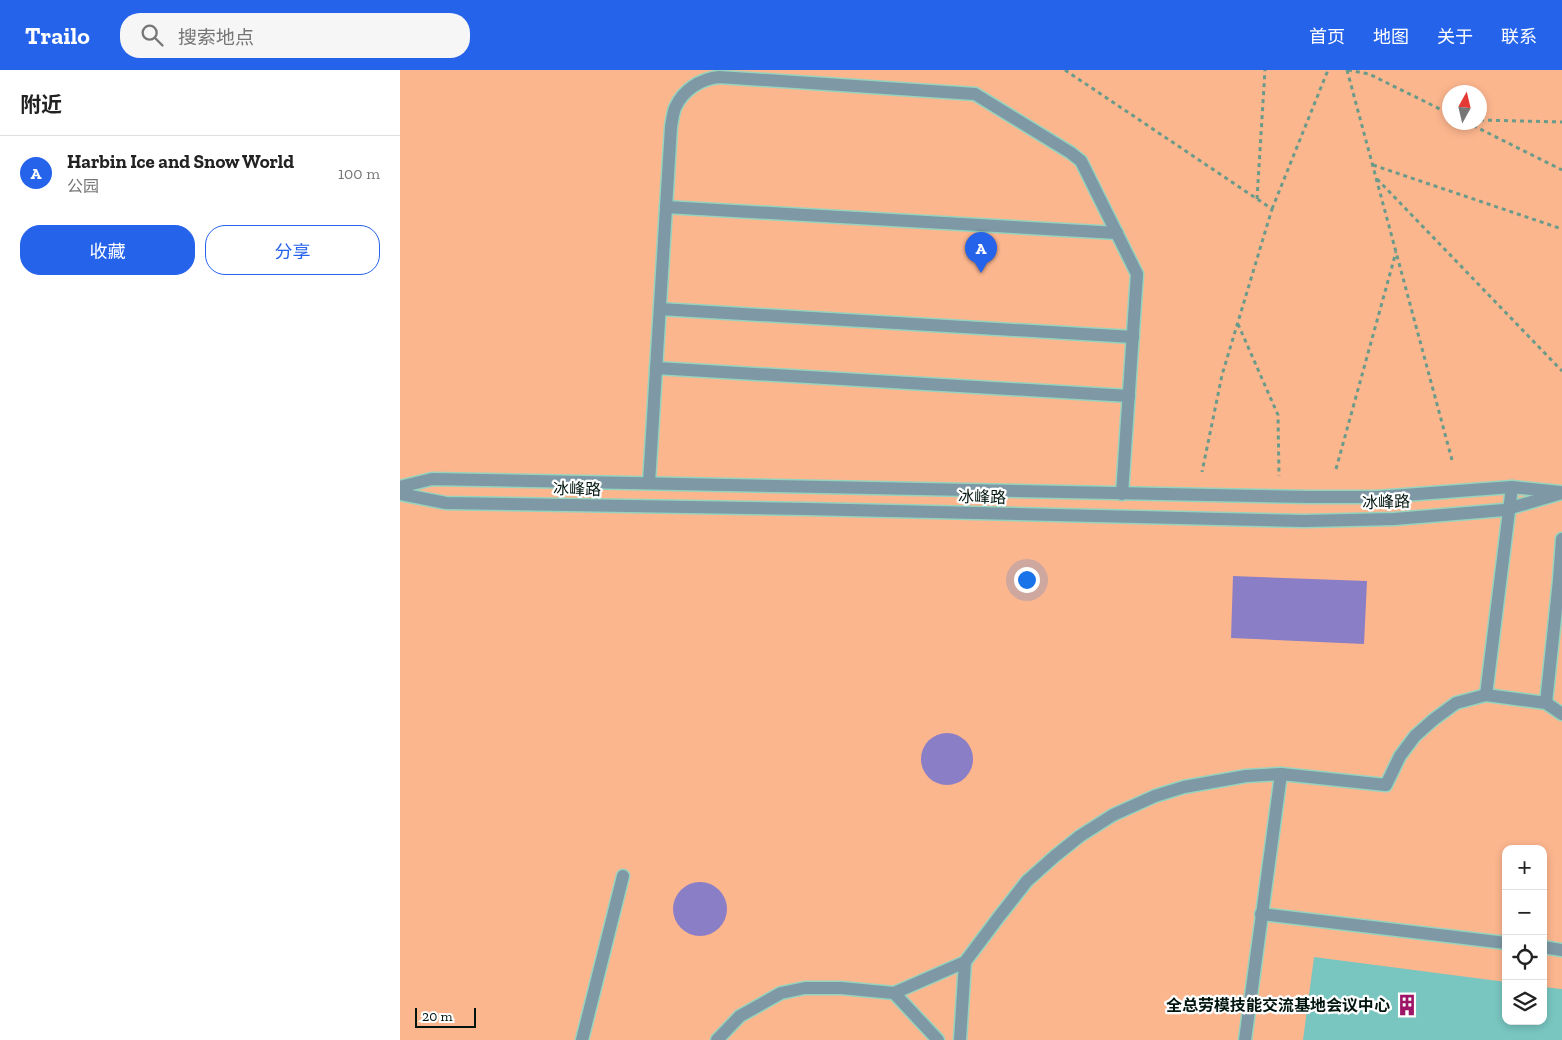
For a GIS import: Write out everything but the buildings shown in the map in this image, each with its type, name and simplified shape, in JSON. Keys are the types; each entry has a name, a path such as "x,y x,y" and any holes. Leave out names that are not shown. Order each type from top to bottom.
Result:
{"street":[{"path":"648,483 671,127 676,107 684,94 697,83 708,78 718,77 975,94 1081,161 1137,274 1122,494"},
{"path":"666,207 1117,233"},
{"path":"660,310 1133,337"},
{"path":"656,368 1129,396"},
{"name":"冰峰路","path":"400,487 432,479 1122,494 1377,497 1512,487 1562,493"},
{"path":"1486,695 1500,575 1511,509 1512,487"},
{"name":"冰峰路","path":"400,494 446,503 1286,520 1394,519 1511,509 1562,493"},
{"path":"1546,703 1562,539"},
{"path":"717,1040 740,1016 781,993 805,988 841,988 894,993 965,962 1027,882 1055,856 1080,836 1113,815 1155,796 1184,788 1246,776 1281,774 1386,785 1400,756 1415,736 1456,703 1486,695 1546,703 1562,714"},
{"path":"1245,1040 1281,774"},
{"path":"582,1040 623,876"},
{"path":"1261,914 1502,943"},
{"path":"1547,948 1562,950"},
{"path":"960,1040 965,962"},
{"path":"894,993 938,1040"}],"path":[{"path":"1065,70 1272,209"},
{"path":"1258,199 1265,70"},
{"path":"1202,472 1222,375 1272,209 1328,70"},
{"path":"1442,110 1369,74 1348,70 1452,460"},
{"path":"1487,120 1562,122"},
{"path":"1482,130 1562,170"},
{"path":"1373,165 1562,230"},
{"path":"1376,179 1562,371"},
{"path":"1336,469 1396,251"},
{"path":"1238,323 1278,415 1279,476"}],"shaded area":[{"path":"400,70 1562,70 1562,1040 400,1040"},
{"path":"1233,576 1367,581 1364,644 1231,638"},
{"path":"947,733 957,735 965,741 971,749 973,759 971,769 965,777 957,783 947,785 937,783 929,777 923,769 921,759 923,749 929,741 937,735"},
{"path":"695,882 705,882 719,890 725,899 727,909 725,919 719,928 705,936 695,936 685,931 678,924 673,914 673,904 678,894 685,887"}],"place":[{"name":"Harbin Ice and Snow World","path":"981,273"},
{"name":"全总劳模技能交流基地会议中心","path":"1407,1005"}]}
